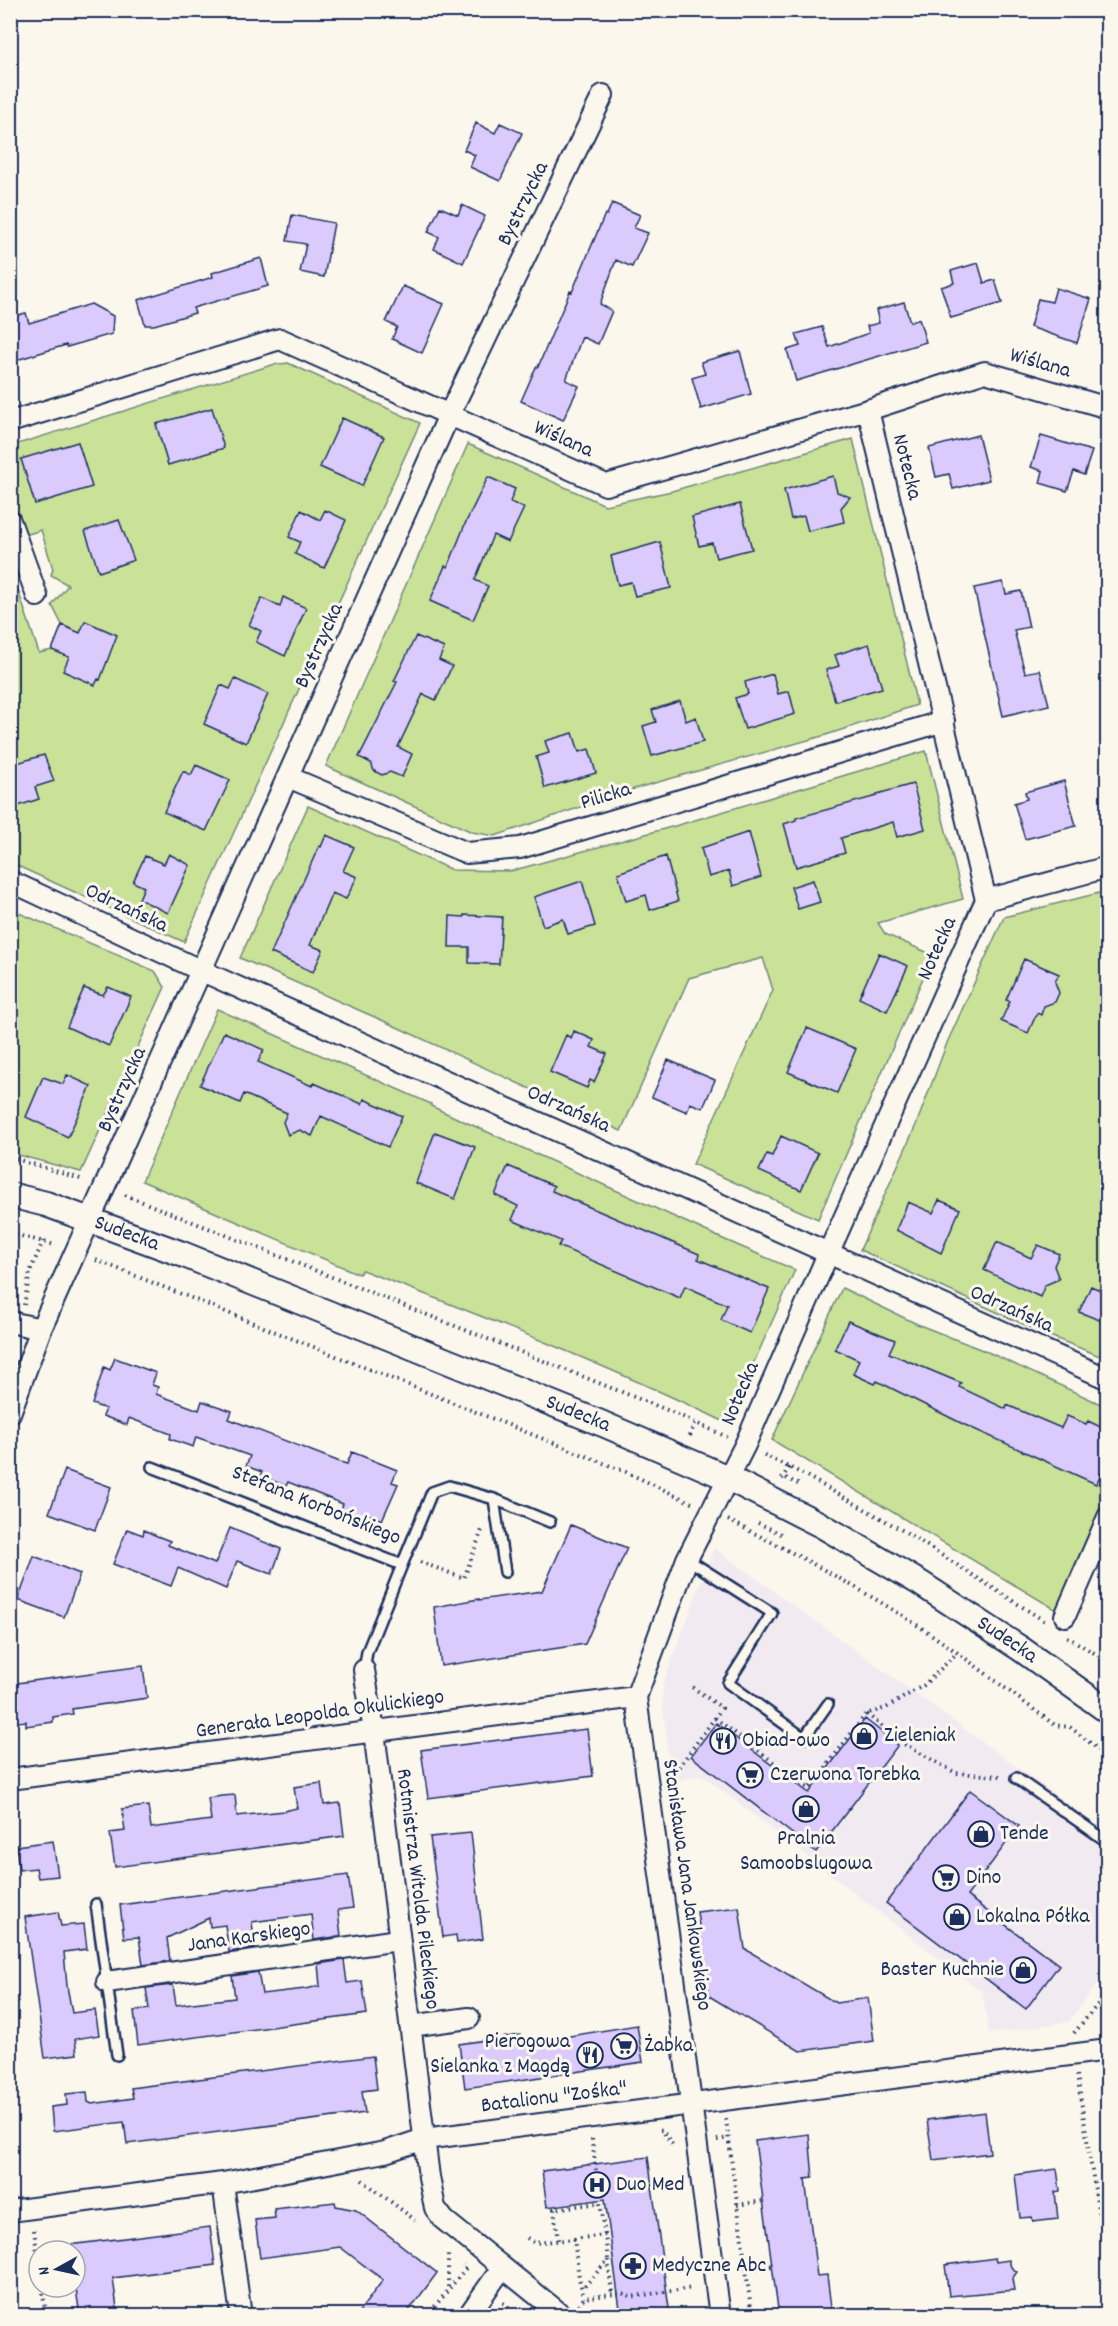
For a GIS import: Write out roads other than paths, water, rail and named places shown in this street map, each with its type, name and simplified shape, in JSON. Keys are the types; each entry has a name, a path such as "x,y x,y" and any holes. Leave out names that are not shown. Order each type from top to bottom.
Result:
{"street":[{"name":"Bystrzycka","path":"10,1413 41,1329 449,415 603,95"},
{"name":"Wiślana","path":"10,422 280,339 606,485 868,410 985,372 1107,408"},
{"name":"Notecka","path":"728,1478 745,1446 986,900 868,410"},
{"path":"10,521 37,596"},
{"name":"Pilicka","path":"288,777 467,853 520,848 944,722"},
{"path":"986,900 1107,867"},
{"name":"Odrzańska","path":"10,881 202,971 1107,1379"},
{"name":"Sudecka","path":"10,1195 46,1204 182,1254 603,1424 728,1478 821,1525 920,1583 1107,1711"},
{"path":"16,1315 41,1329"},
{"name":"Stanisława Jana Jankowskiego","path":"720,2316 636,1697 687,1559 728,1478"},
{"path":"1065,1616 1107,1517"},
{"name":"Stefana Korbońskiego","path":"364,1670 374,1731"},
{"name":"Generała Leopolda Okulickiego","path":"10,1779 636,1697"},
{"name":"Rotmistrza Witolda Pileckiego","path":"374,1731 398,1940 435,2208 444,2220 502,2268 570,2312"},
{"name":"Jana Karskiego","path":"107,1982 398,1940"},
{"path":"410,2026 469,2018"},
{"name":"Batalionu \"Zośka\"","path":"10,2211 223,2183 385,2152 424,2139 1107,2050"},
{"path":"223,2183 241,2316"},
{"path":"468,2316 502,2268"}],"lane":[{"name":"Stefana Korbońskiego","path":"152,1467 402,1565 367,1652 364,1670"},
{"path":"402,1565 432,1492 449,1485 494,1499 550,1522"},
{"path":"494,1499 505,1572"},
{"path":"687,1559 772,1612 728,1683 804,1738 828,1704"},
{"path":"1016,1778 1107,1842"},
{"path":"96,1904 117,2055"}],"place":[{"name":"Zieleniak","path":"864,1736"},
{"name":"Obiad-owo","path":"723,1741"},
{"name":"Czerwona Torebka","path":"750,1775"},
{"name":"Pralnia Samoobslugowa","path":"806,1809"},
{"name":"Tende","path":"981,1834"},
{"name":"Dino","path":"946,1878"},
{"name":"Lokalna Półka","path":"957,1917"},
{"name":"Baster Kuchnie","path":"1023,1970"},
{"name":"Żabka","path":"624,2046"},
{"name":"Pierogowa Sielanka z Magdą","path":"590,2055"},
{"name":"Duo Med","path":"597,2185"},
{"name":"Medyczne Abc","path":"633,2266"}]}
